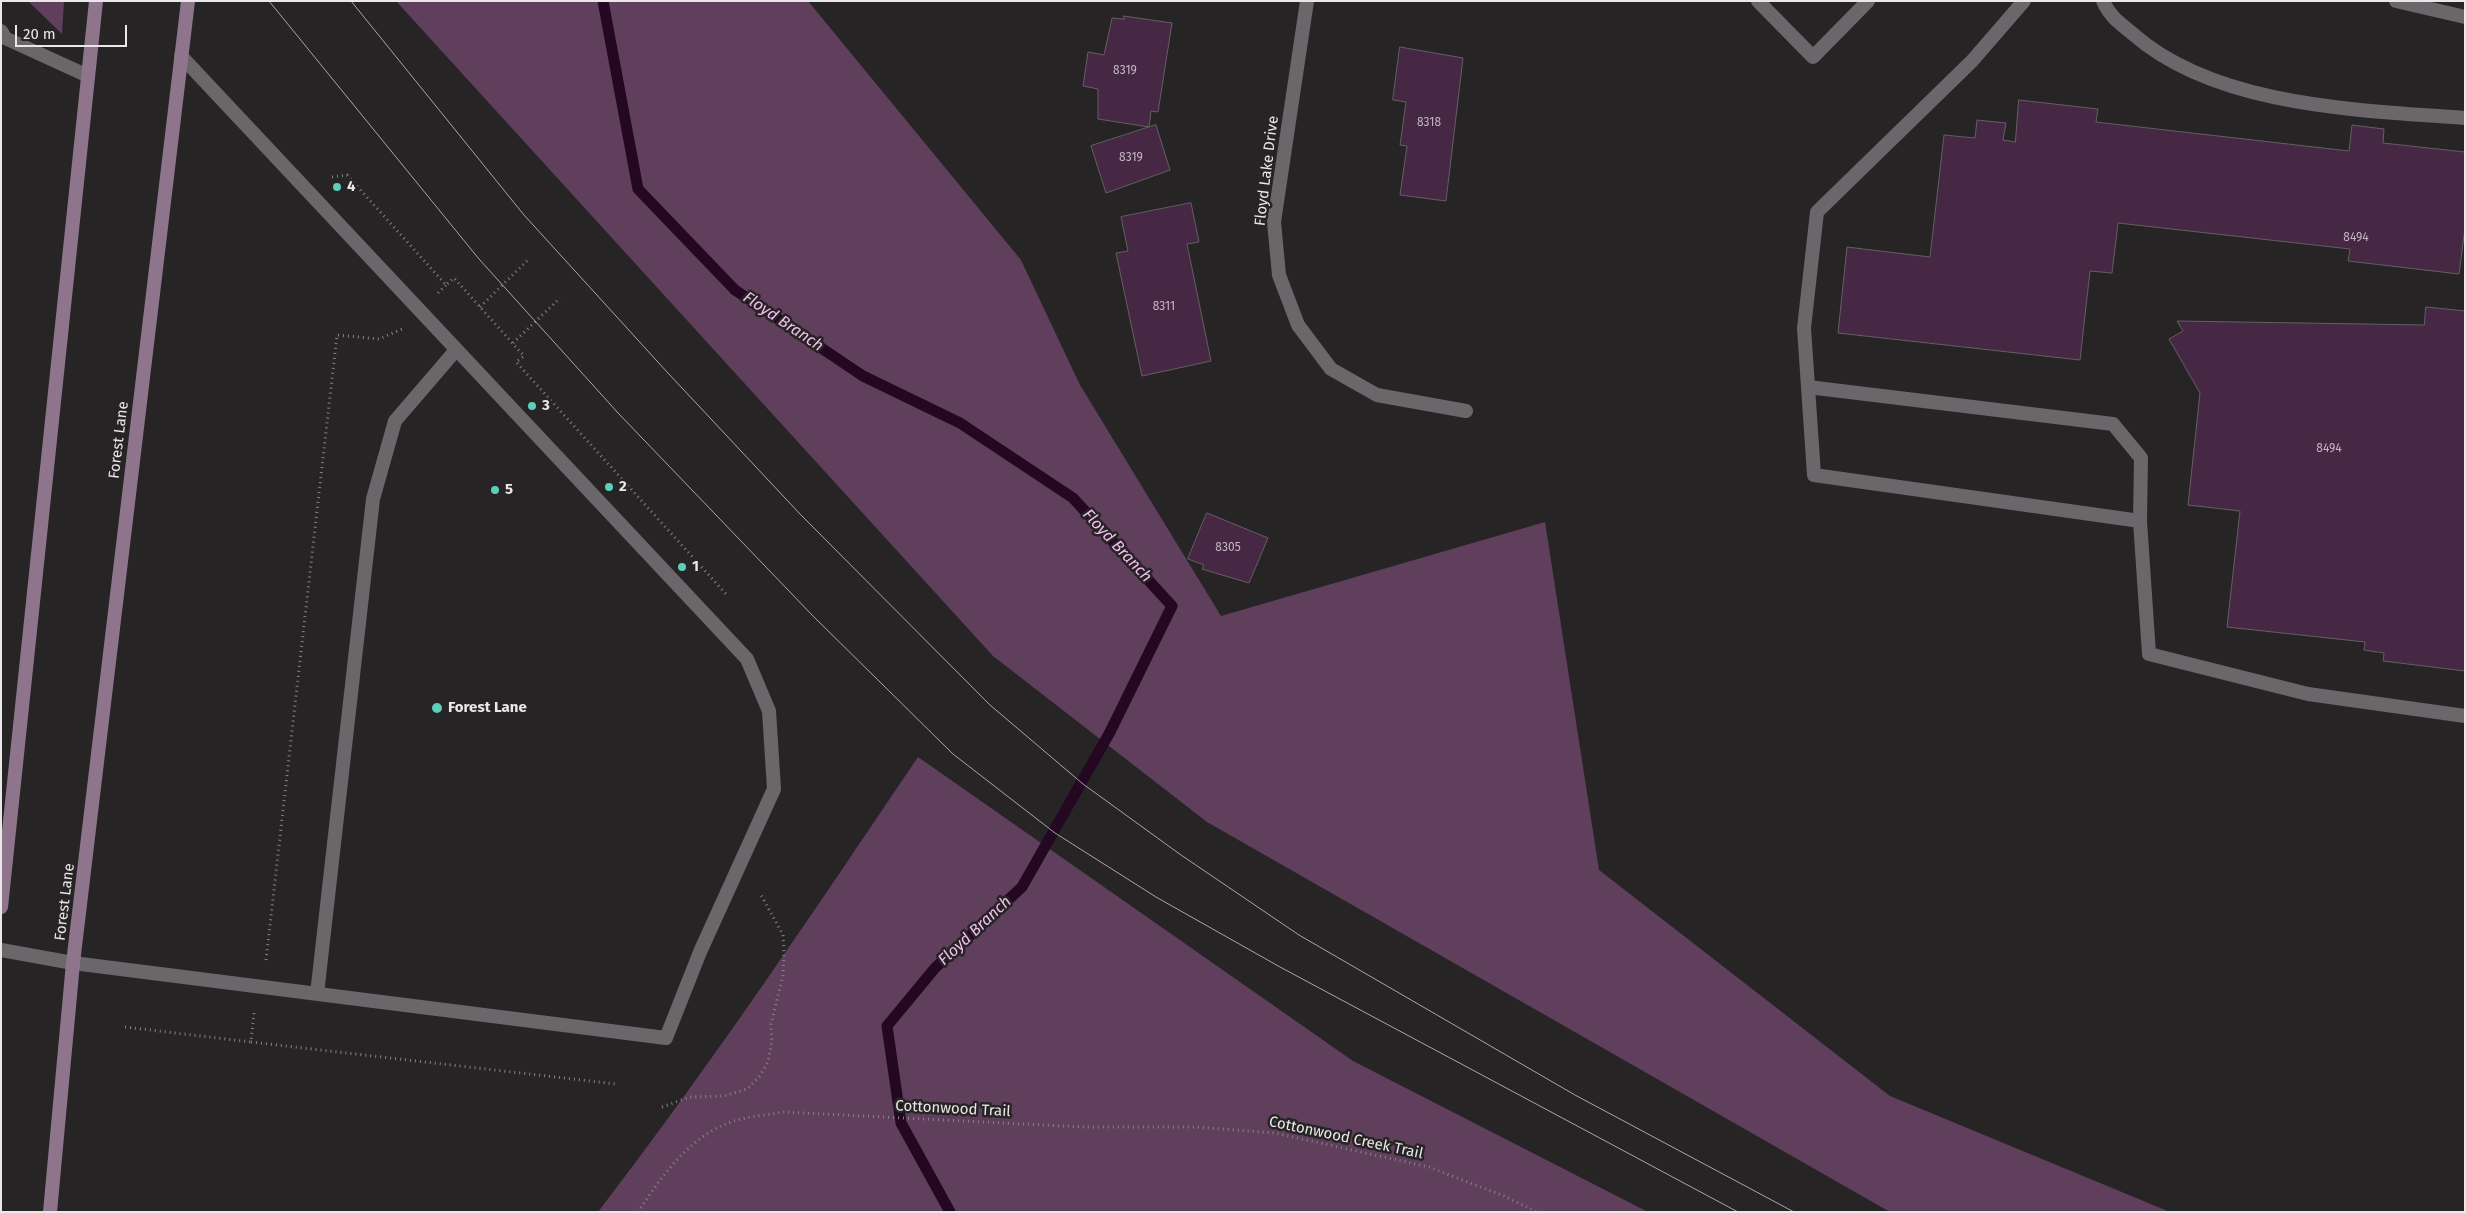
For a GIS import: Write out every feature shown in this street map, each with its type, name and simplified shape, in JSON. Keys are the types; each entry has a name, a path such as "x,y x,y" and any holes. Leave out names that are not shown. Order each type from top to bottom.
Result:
{"main road":[{"path":"1,907 96,1"},
{"name":"Forest Lane","path":"50,1212 73,962 188,1"}],"street":[{"name":"Floyd Lake Drive","path":"1308,1 1274,222 1278,275 1298,325 1331,369 1377,395 1466,412"},
{"path":"1758,1 1813,56 1868,1"},
{"path":"2024,1 1972,61 1818,212 1804,328 1814,475 2140,521"},
{"path":"2103,1 2107,11 2145,45 2206,78 2282,99 2355,110 2465,118"},
{"path":"2396,1 2465,17"},
{"path":"1,31 5,38 88,76"},
{"path":"1,950 73,962 260,987 666,1038 729,883 774,789 769,711 747,659 181,56"},
{"path":"317,994 373,499 395,421 456,350"},
{"path":"1808,387 2113,424 2141,458 2140,521 2149,654 2308,694 2465,716"}],"path":[{"path":"324,178 347,175 446,285"},
{"path":"480,307 528,260"},
{"path":"251,1042 253,1015 269,948 337,335 379,339 403,329 454,278 524,356 516,362 731,599"},
{"path":"513,343 560,298"},
{"path":"662,1107 690,1097 724,1096 747,1089 760,1076 768,1061 772,1042 771,1024 783,976 784,952 783,935 760,893"},
{"path":"125,1027 616,1084"},
{"name":"Cottonwood Trail","path":"638,1212 657,1182 693,1142 736,1120 783,1112 1083,1127"},
{"name":"Cottonwood Creek Trail","path":"1083,1127 1195,1127 1275,1133 1429,1167 1504,1196 1537,1212"}],"shaded area":[{"path":"28,1 64,1 62,34"},
{"path":"396,1 808,1 1021,260 1080,385 1221,616 1545,522 1599,870 1890,1096 2170,1212 1890,1212 1207,822 993,656"},
{"path":"918,757 1353,1061 1648,1212 598,1212 681,1101 801,930"}],"building":[{"path":"1124,16 1172,23 1158,112 1151,111 1149,127 1098,119 1098,89 1083,86 1088,52 1104,55 1112,18 1124,19"},
{"path":"1400,47 1463,58 1446,201 1400,195 1407,146 1400,145 1406,102 1393,100"},
{"path":"2019,100 2098,109 2096,122 2349,151 2352,125 2384,129 2383,143 2465,152 2465,228 2459,274 2348,261 2350,249 2118,223 2112,273 2090,271 2080,360 1838,333 1847,247 1930,257 1944,135 1975,138 1977,120 2006,123 2003,140 2015,142"},
{"path":"1156,125 1170,170 1106,193 1091,146"},
{"path":"1191,203 1199,242 1187,244 1211,361 1142,376 1116,253 1128,251 1121,217"},
{"path":"2426,307 2465,311 2465,671 2383,661 2384,653 2364,650 2365,642 2227,627 2240,511 2188,505 2200,393 2169,339 2183,331 2177,321 2424,325"},
{"path":"1207,513 1268,538 1249,583 1202,569 1204,565 1188,559"}],"waterway":[{"name":"Floyd Branch","path":"603,1 638,189 735,290 863,376 960,423 1073,498 1172,606 1110,732 1022,887 935,968 887,1026 901,1123 950,1212"}],"tram line":[{"path":"269,1 479,259 619,414 813,616 953,754 1055,833 1156,897 1280,967 1738,1212"},
{"path":"351,1 524,215 667,372 800,514 990,705 1083,784 1181,855 1299,935 1575,1095 1794,1212"}],"place":[{"name":"4","path":"337,187"},
{"name":"3","path":"532,406"},
{"name":"2","path":"609,487"},
{"name":"5","path":"495,490"},
{"name":"1","path":"682,567"},
{"name":"Forest Lane","path":"437,708"}]}
